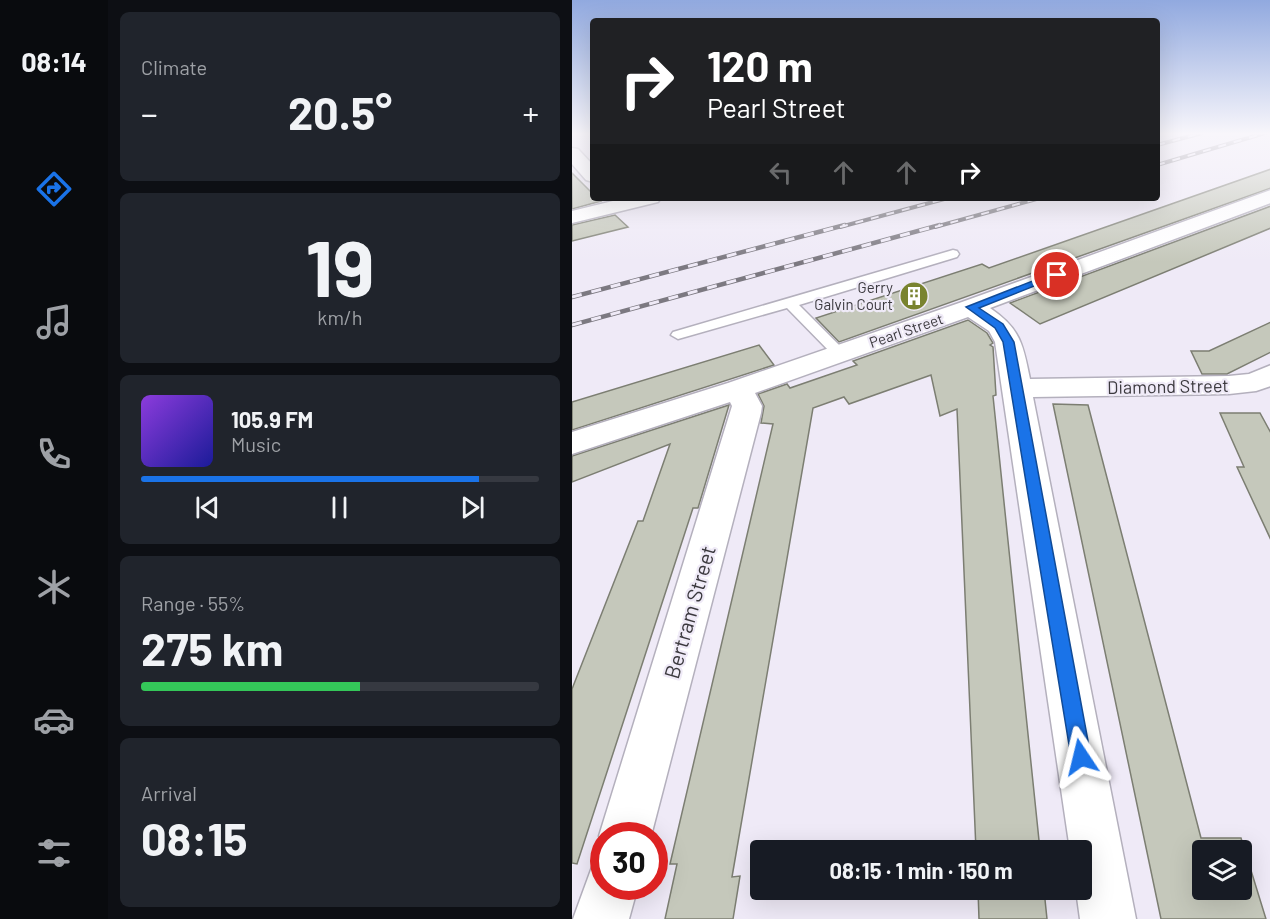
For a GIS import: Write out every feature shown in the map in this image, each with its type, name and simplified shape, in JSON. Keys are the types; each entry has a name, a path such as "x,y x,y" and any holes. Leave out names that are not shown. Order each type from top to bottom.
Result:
{"street":[{"name":"Pearl Street","path":"572,443 738,389 971,307 1271,196"},
{"path":"572,217 617,202"},
{"path":"971,307 999,326 1006,335 1018,388 1108,919"},
{"name":"Diamond Street","path":"1018,388 1229,386 1256,382 1271,374"},
{"name":"Bertram Street","path":"629,822 746,413 747,406 738,389"},
{"path":"601,919 607,900"}],"lane":[{"path":"678,335 953,255"},
{"path":"790,303 839,353"}],"building":[{"path":"572,176 575,176 590,191 590,201 601,201 572,209"},
{"path":"1251,176 1271,176 1271,188 839,342 816,318 982,264 989,268"},
{"path":"1271,206 1271,228 1040,324 1010,303"},
{"path":"615,215 628,227 572,241 572,225"},
{"path":"968,320 987,333 993,343 990,345 993,347 996,395 993,396 1039,840 976,840 957,409 940,416 931,375 849,404 844,397 813,408 732,877 740,876 733,919 665,919 677,864 670,864 773,424 761,423 764,406 758,394 787,384 790,388 857,365 853,361"},
{"path":"1271,322 1271,352 1227,374 1202,374 1191,351 1209,351"},
{"path":"759,345 774,365 572,430 572,402"},
{"path":"1053,404 1088,405 1201,838 1241,838 1242,840 1192,840 1192,900 1252,900 1252,874 1266,919 1161,919"},
{"path":"729,405 698,508 693,508 577,864 572,863 572,689 638,521 643,521 670,444 572,482 572,456"},
{"path":"1220,413 1260,413 1271,433 1271,540 1237,467 1244,467"},
{"path":"978,900 1045,900 1047,919 979,919"}],"railway":[{"path":"840,227 937,201"},
{"path":"935,227 1029,201"},
{"path":"572,297 845,225"},
{"path":"572,325 940,225"}],"place":[{"name":"Gerry Galvin Court","path":"914,296"}],"route":[{"path":"1057,275 971,307 999,326 1009,342 1081,757"}]}
